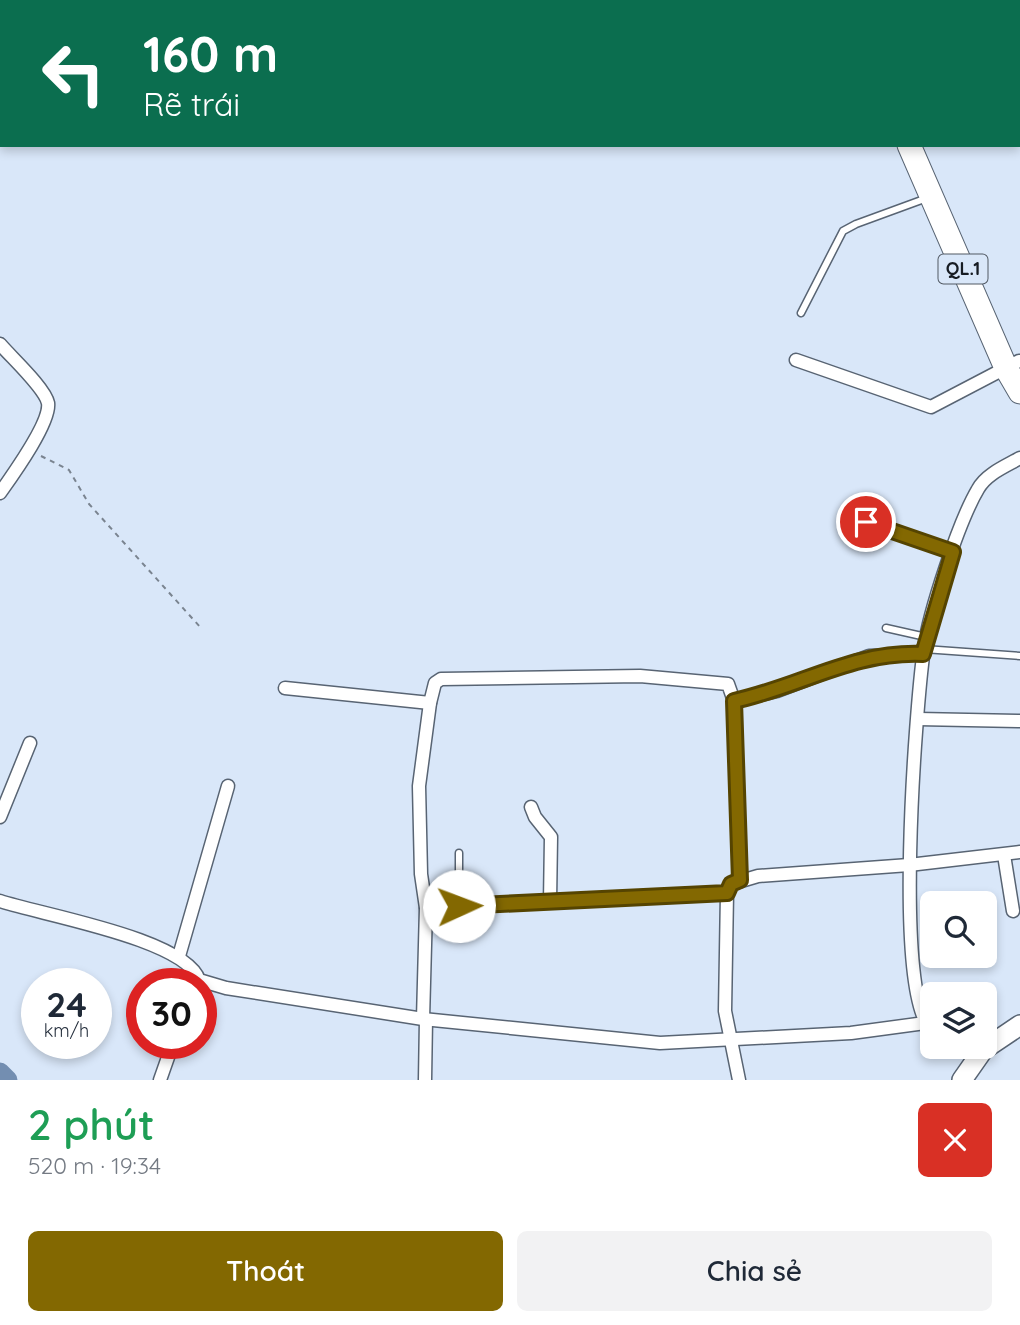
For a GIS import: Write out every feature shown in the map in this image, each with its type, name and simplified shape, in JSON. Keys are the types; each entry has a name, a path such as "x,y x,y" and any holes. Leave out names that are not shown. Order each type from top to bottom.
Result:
{"highway":[{"name":"QL.1","path":"910,147 936,195 1015,364 1020,391"},
{"name":"QL.1","path":"923,147 936,195"}],"main road":[{"path":"997,1038 1020,1025"},
{"path":"962,1080 973,1059"}],"street":[{"path":"0,344 47,400 45,416 0,493"},
{"path":"796,360 931,407 1015,364"},
{"path":"920,986 910,940 909,865 924,646 953,552 981,484 1020,458"},
{"path":"734,701 777,691 869,656 924,646"},
{"path":"425,1080 426,908 421,874 419,786 430,702 435,683 441,679 600,675 719,681 730,686 734,701 740,880"},
{"path":"285,688 430,702"},
{"path":"918,719 1020,721"},
{"path":"0,817 30,743"},
{"path":"179,956 228,786"},
{"path":"531,807 534,817 551,837 550,902"},
{"path":"739,1080 725,1012 727,893 731,884 740,880 1020,852"},
{"path":"1004,855 1013,911"},
{"path":"426,908 727,893"},
{"path":"0,901 145,941 179,956 193,968"},
{"path":"217,986 247,993 425,1019 641,1042 731,1040 920,1028"},
{"path":"160,1080 167,1059"}],"lane":[{"path":"801,313 843,231 936,195"},
{"path":"866,522 953,552"},
{"path":"886,628 924,646 1020,656"},
{"path":"459,853 459,906"}],"path":[{"path":"30,445 45,460 69,470 89,504 201,628"}],"waterway":[{"path":"0,1072 8,1080"}],"route":[{"path":"459,906 727,893 731,884 740,880 734,701 777,691 869,656 923,654 940,588 953,552 866,522"}]}
